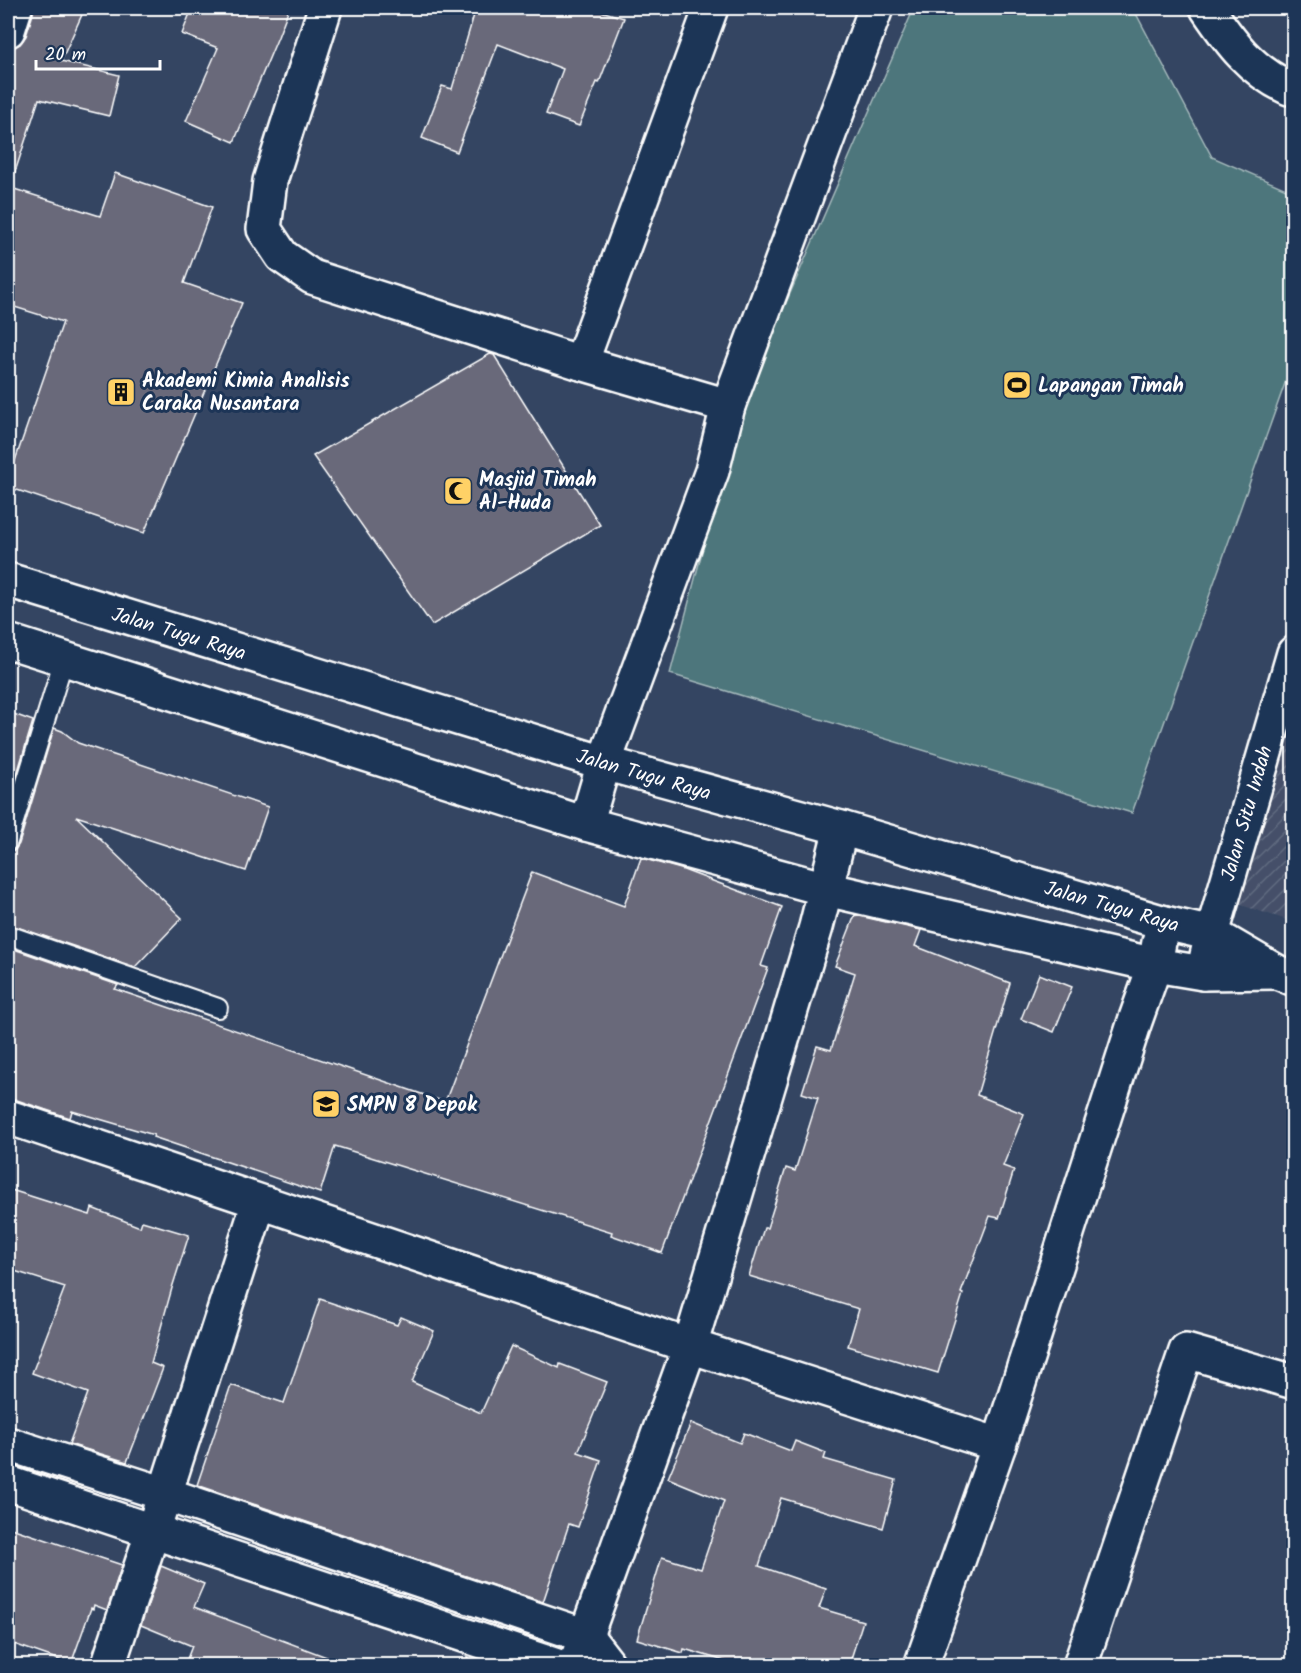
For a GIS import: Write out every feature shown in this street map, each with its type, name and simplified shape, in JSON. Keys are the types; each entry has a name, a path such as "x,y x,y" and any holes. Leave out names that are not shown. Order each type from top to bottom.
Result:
{"street":[{"path":"8,30 15,8"},
{"path":"325,8 270,181 264,228 282,256 312,277 581,363 728,406"},
{"path":"581,363 711,8"},
{"path":"586,824 604,763 712,471 728,406 876,8"},
{"path":"1206,8 1243,56 1258,70 1290,88"},
{"name":"Jalan Tugu Raya","path":"8,580 604,763 841,828 1159,943 1203,973 1285,975"},
{"name":"Jalan Tugu Raya","path":"8,641 586,824 826,889 1159,943 1212,934 1285,975"},
{"name":"Jalan Situ Indah","path":"1203,973 1212,934 1293,653"},
{"path":"601,1657 690,1346 816,927 841,828"},
{"path":"921,1665 999,1445 1159,943"},
{"path":"8,1117 690,1346 999,1445"},
{"path":"108,1665 259,1202"},
{"path":"1080,1665 1186,1351 1293,1382"},
{"path":"8,1444 165,1494 601,1657"},
{"path":"8,1483 557,1665"},
{"path":"575,1665 601,1657"}],"lane":[{"path":"8,841 64,659"},
{"path":"8,935 218,1008"}],"shaded area":[{"path":"1293,683 1293,922 1210,895"}],"green space":[{"name":"Lapangan Timah","path":"914,8 1133,8 1212,157 1293,192 1294,358 1132,813 670,674 739,411"}],"building":[{"path":"33,8 85,8 61,61 119,75 109,116 39,99 14,175 8,174 8,54 9,48 20,44 26,36"},
{"path":"192,8 289,8 234,142 186,121 218,48 182,34"},
{"path":"476,8 591,8 624,18 599,83 597,82 579,126 546,114 563,69 498,44 457,152 422,138 442,86 452,89"},
{"name":"Akademi Kimia Analisis Caraka Nusantara","path":"115,173 212,207 184,283 242,303 144,533 8,487 8,481 63,322 8,305 8,187 100,216"},
{"name":"Masjid Timah Al-Huda","path":"490,354 494,355 600,525 432,625 313,456"},
{"path":"8,712 33,721 8,804"},
{"path":"54,728 78,743 268,807 246,871 76,816 182,918 135,967 8,924 8,852 15,850 19,844"},
{"path":"641,858 681,869 782,907 761,966 768,968 662,1253 611,1235 612,1232 335,1146 320,1193 153,1137 154,1135 72,1111 70,1118 8,1099 8,947 118,985 115,989 445,1102 532,872 624,906"},
{"path":"855,915 921,930 915,946 1010,983 977,1095 1024,1114 1003,1166 1014,1170 999,1218 990,1216 961,1293 963,1294 938,1373 848,1346 859,1309 749,1276 786,1168 795,1171 818,1098 802,1093 817,1046 831,1050 855,973 835,966"},
{"path":"1039,974 1072,987 1054,1032 1021,1019"},
{"path":"8,1189 90,1215 92,1208 140,1227 142,1221 189,1235 151,1363 163,1368 127,1462 69,1444 88,1393 32,1373 65,1287 8,1269"},
{"path":"320,1299 397,1325 401,1317 434,1331 412,1382 481,1413 511,1346 559,1368 560,1364 607,1382 578,1452 601,1460 578,1527 569,1524 543,1602 197,1485 231,1385 284,1403"},
{"path":"691,1423 740,1443 744,1433 791,1451 795,1441 826,1453 824,1459 896,1480 883,1528 781,1498 759,1566 826,1589 819,1608 863,1621 849,1665 738,1665 684,1649 683,1653 637,1639 662,1557 701,1569 724,1501 668,1478"},
{"path":"8,1527 122,1565 107,1610 94,1605 93,1609 91,1608 71,1664 8,1642"},
{"path":"161,1566 204,1584 194,1607 340,1662 340,1665 205,1665 187,1659 192,1646 141,1625"}],"place":[{"name":"Lapangan Timah","path":"1017,385"},
{"name":"Akademi Kimia Analisis Caraka Nusantara","path":"121,392"},
{"name":"Masjid Timah Al-Huda","path":"458,491"},
{"name":"SMPN 8 Depok","path":"326,1104"}]}
